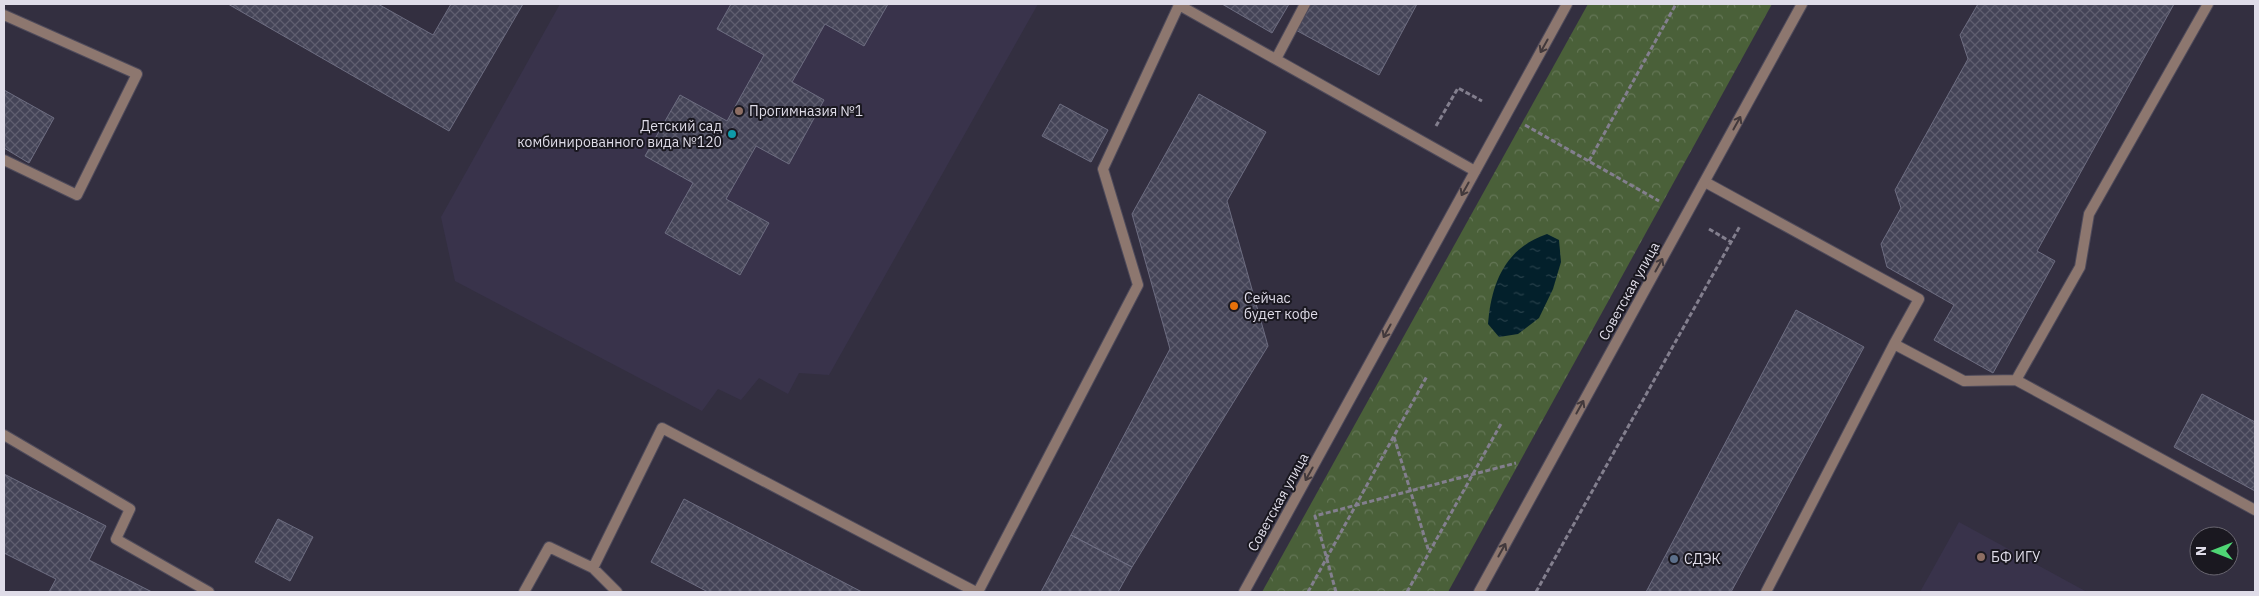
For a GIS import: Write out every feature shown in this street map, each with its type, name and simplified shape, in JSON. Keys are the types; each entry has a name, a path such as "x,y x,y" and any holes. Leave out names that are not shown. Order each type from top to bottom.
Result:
{"street":[{"path":"1276,59 1305,4"},
{"name":"Советская улица","path":"1244,592 1567,4"},
{"name":"Советская улица","path":"1478,592 1802,4"},
{"path":"2016,380 2080,267 2089,214 2208,4"},
{"path":"593,568 662,428 977,592 1138,285 1103,168 1179,5 1475,171"},
{"path":"4,15 137,74 77,196 4,160"},
{"path":"1705,182 1919,299 1766,592"},
{"path":"1894,344 1964,381 2016,380 2255,510"},
{"path":"4,435 130,509 116,539 209,592"},
{"path":"524,592 549,547 593,568 617,592"}],"path":[{"path":"1589,161 1676,4"},
{"path":"1426,144 1458,88 1482,101"},
{"path":"1524,125 1659,201"},
{"path":"1536,592 1750,207"},
{"path":"1709,229 1731,242"},
{"path":"1308,592 1427,376"},
{"path":"1407,592 1502,422"},
{"path":"1394,437 1429,552"},
{"path":"1336,592 1315,516 1516,463"}],"shaded area":[{"name":"Прогимназия №1","path":"560,4 1038,4 829,375 799,373 788,394 759,378 741,400 718,389 702,411 455,281 441,217"},
{"name":"БФ ИГУ","path":"1959,522 2087,592 1920,592"}],"green space":[{"path":"1588,4 1772,4 1448,592 1262,592"}],"water":[{"path":"1547,234 1559,240 1561,262 1553,289 1539,318 1518,334 1499,337 1488,324 1493,295 1503,269 1520,248"}],"building":[{"path":"228,4 378,4 433,35 451,4 523,4 449,131"},
{"name":"Детский сад комбинированного вида №120","path":"731,4 888,4 864,46 825,24 792,82 824,100 789,164 756,146 726,199 769,223 740,275 665,233 693,183 645,156 680,95 727,121 764,55 717,29"},
{"path":"1222,4 1289,4 1272,33"},
{"path":"1305,4 1417,4 1379,75 1292,28"},
{"path":"1978,4 2174,4 2037,251 2055,261 1993,373 1934,340 1954,305 1887,267 1881,244 1901,208 1895,190 1968,59 1960,35"},
{"path":"4,90 54,118 29,163 4,148"},
{"path":"1199,94 1266,132 1227,201 1268,346 1132,567 1071,535 1170,349 1132,214"},
{"path":"1060,104 1108,130 1091,162 1042,136"},
{"path":"1796,310 1864,347 1731,592 1646,592"},
{"path":"2202,394 2255,422 2255,491 2174,447"},
{"path":"4,474 106,526 89,560 152,592 49,592 56,579 4,553"},
{"path":"684,499 862,592 708,592 651,562"},
{"path":"278,519 313,537 290,581 255,562"},
{"path":"1071,535 1132,567 1118,592 1041,592"}],"place":[{"name":"Прогимназия №1","path":"739,111"},
{"name":"Детский сад комбинированного вида №120","path":"732,134"},
{"name":"Сейчас будет кофе","path":"1234,306"},
{"name":"БФ ИГУ","path":"1981,557"},
{"name":"СДЭК","path":"1674,559"}]}
